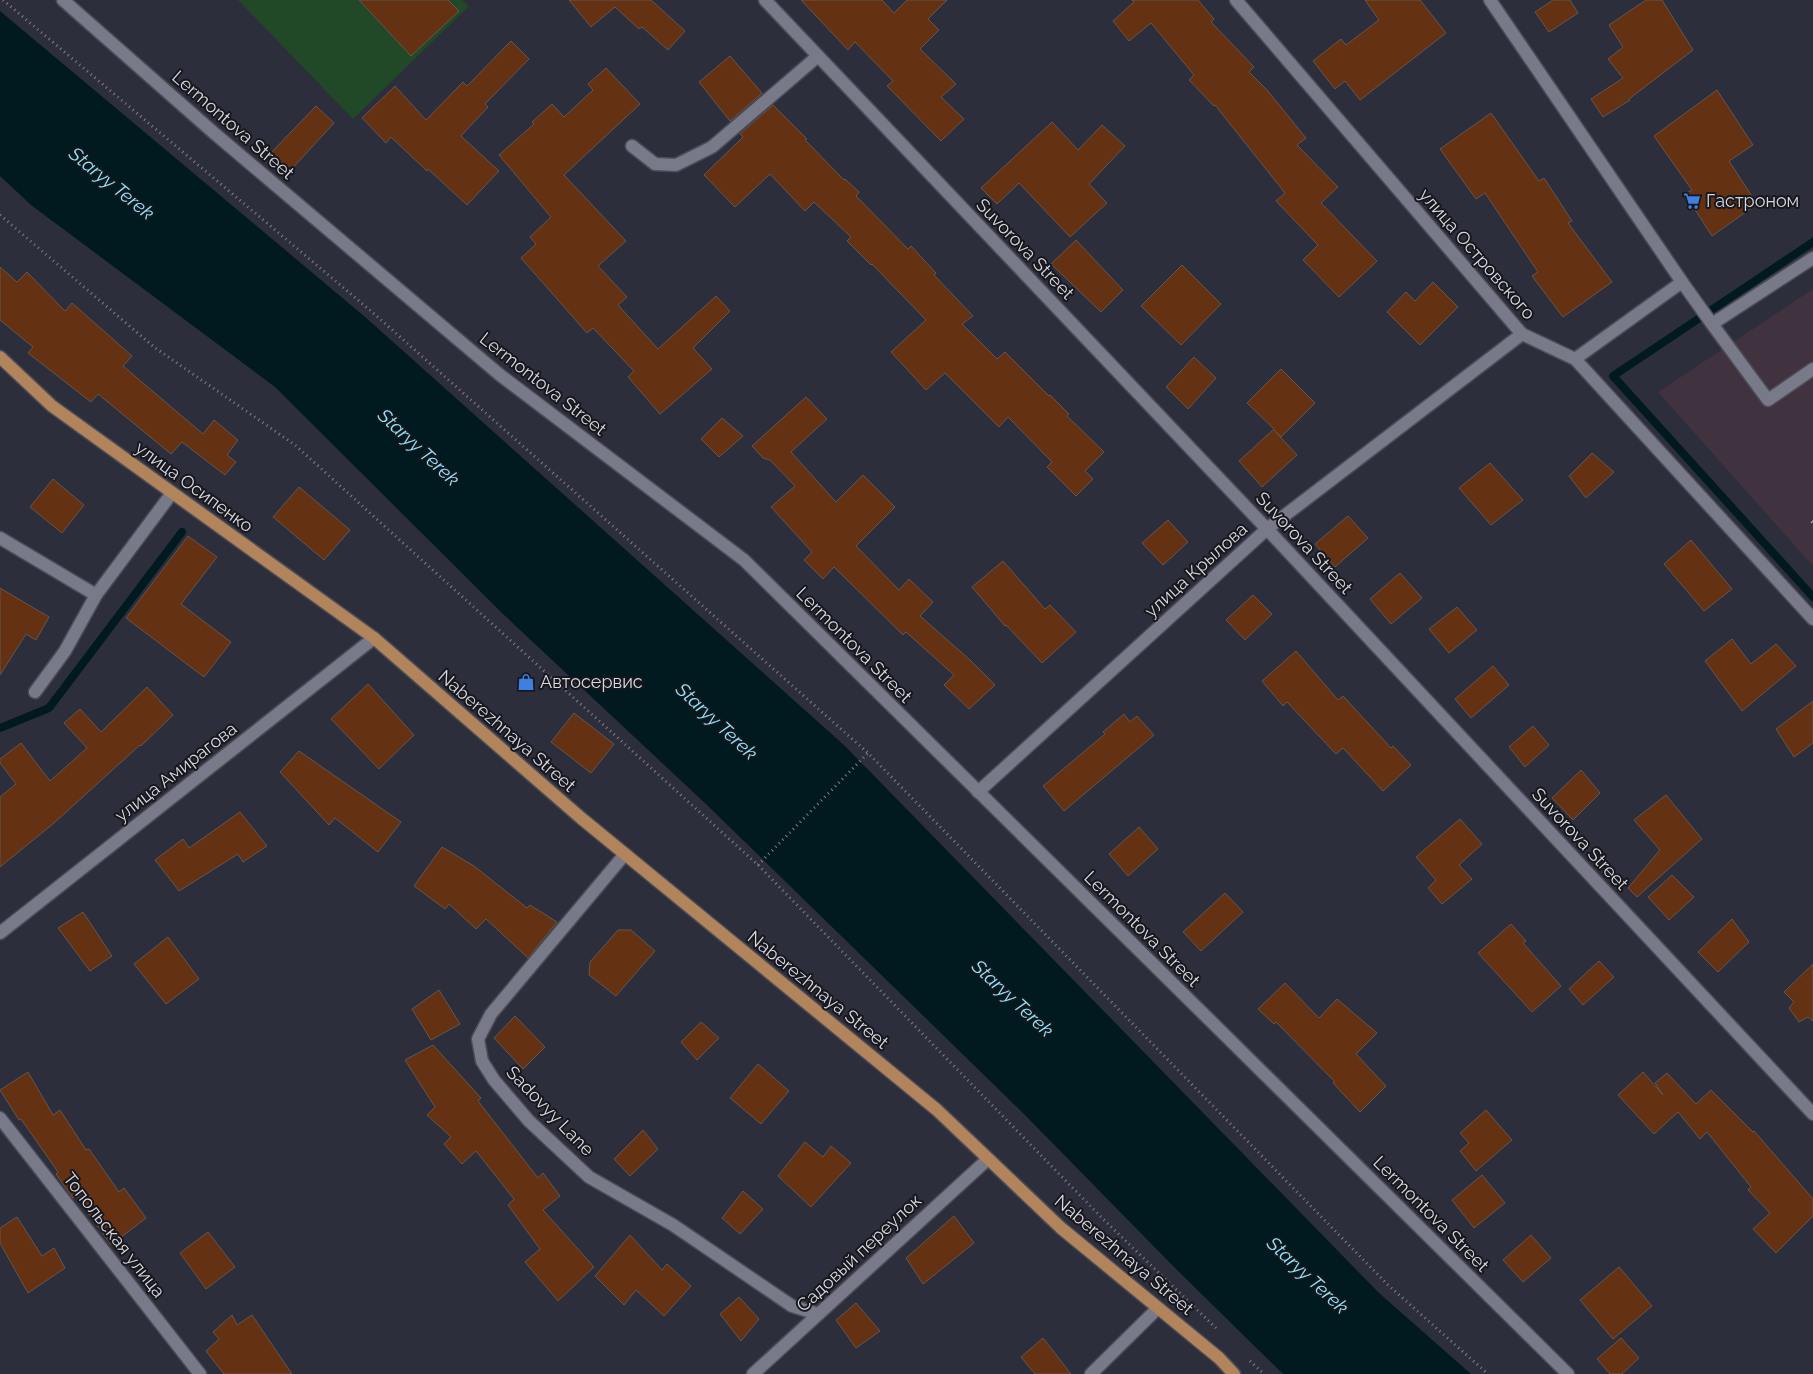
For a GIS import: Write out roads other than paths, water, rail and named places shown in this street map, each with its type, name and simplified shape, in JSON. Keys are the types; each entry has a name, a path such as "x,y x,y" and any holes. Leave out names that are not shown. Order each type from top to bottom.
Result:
{"main road":[{"name":"улица Осипенко","path":"0,357 52,406 374,638"},
{"name":"Naberezhnaya Street","path":"374,638 625,854 937,1110 1060,1228 1219,1358 1234,1374"}],"street":[{"name":"Lermontova Street","path":"63,0 214,133 500,375 744,560 1568,1374"},
{"name":"Suvorova Street","path":"765,0 1268,529 1813,1114"},
{"name":"улица Островского","path":"1236,0 1522,334 1575,358 1813,619"},
{"path":"1490,0 1682,282 1768,400 1813,369"},
{"path":"632,146 655,164 676,165 712,147 818,56"},
{"path":"1712,324 1813,258"},
{"path":"1575,358 1682,282"},
{"name":"улица Крылова","path":"978,792 1268,529 1522,334"},
{"path":"36,692 65,651 96,596 172,493"},
{"path":"0,538 96,596"},
{"name":"улица Амирагова","path":"0,934 374,638"},
{"name":"Sadovyy Lane","path":"625,854 490,1014 478,1039 482,1061 494,1080 529,1121 589,1177 673,1225 792,1306 818,1314"},
{"name":"Топольская улица","path":"0,1118 200,1374"},
{"name":"Садовый переулок","path":"753,1374 988,1159"},
{"path":"1092,1374 1158,1308"}],"water":[{"name":"Staryy Terek","path":"0,11 364,316 845,746 1379,1293 1471,1374 1283,1374 1175,1268 1023,1113 708,806 503,614 275,387 31,205 0,176"}],"waterway":[{"path":"1813,242 1613,376 1813,597"},
{"path":"0,728 49,708 182,532"}],"place":[{"name":"Гастроном","path":"1692,201"},
{"name":"Автосервис","path":"526,682"}]}
